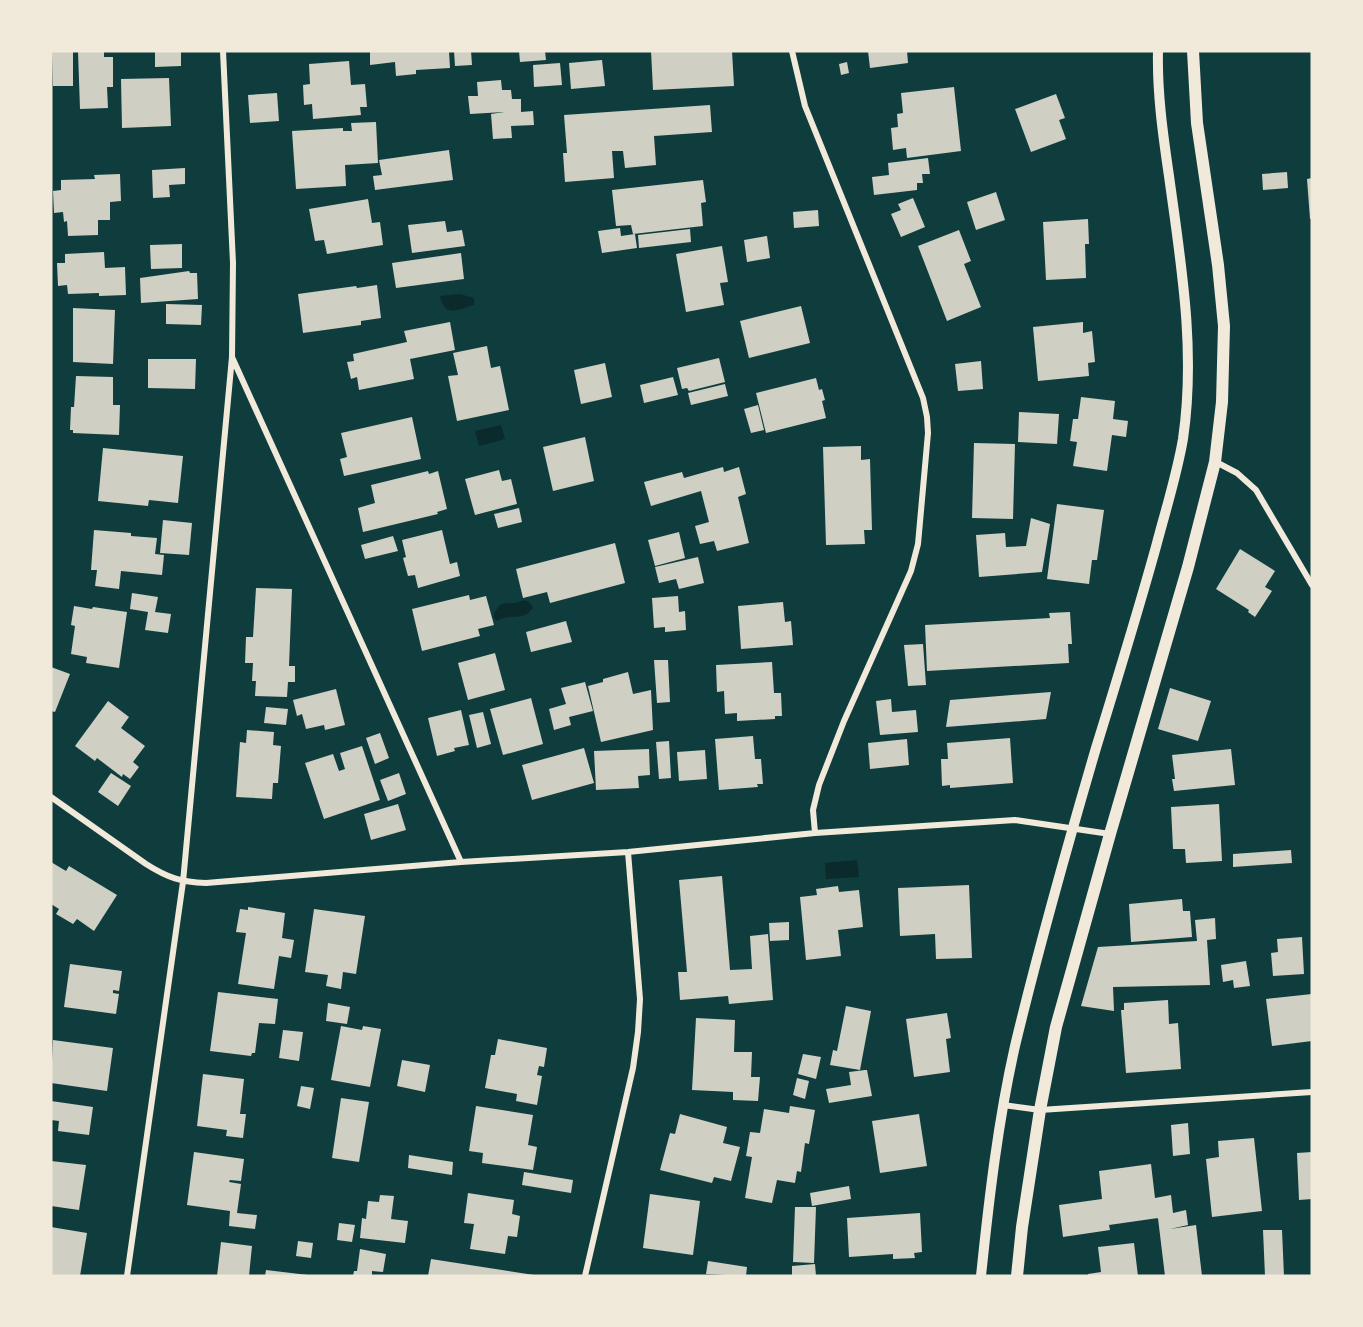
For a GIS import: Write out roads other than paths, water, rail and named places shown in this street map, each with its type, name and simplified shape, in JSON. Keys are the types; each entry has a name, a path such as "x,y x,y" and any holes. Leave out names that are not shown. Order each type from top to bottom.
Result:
{"main road":[{"path":"1017,1276 1040,1110 1056,1027 1185,578 1215,462 1222,402 1224,326 1218,264 1197,123 1193,51"}],"street":[{"path":"127,1276 183,882 232,357 233,263 223,51"},
{"path":"792,51 805,106 922,398 928,433 922,517 911,571 843,721 819,785 813,810 815,833"},
{"path":"981,1276 987,1217 1015,1047 1072,829 1173,483 1182,442 1188,395 1189,348 1185,290 1163,134 1158,51"},
{"path":"232,357 461,862"},
{"path":"1215,462 1238,474 1256,490 1312,585"},
{"path":"51,797 163,875 183,882 206,883 461,862 628,852 815,833 1015,820 1110,834"},
{"path":"585,1276 633,1068 638,1032 640,999 628,852"},
{"path":"1004,1105 1040,1110 1312,1092"}],"water":[{"path":"460,294 474,298 474,305 453,311 445,308 440,296"},
{"path":"501,425 505,439 479,446 475,431"},
{"path":"524,600 533,607 526,615 502,618 497,621 493,617 502,604"},
{"path":"857,860 859,877 826,879 825,863"}]}
